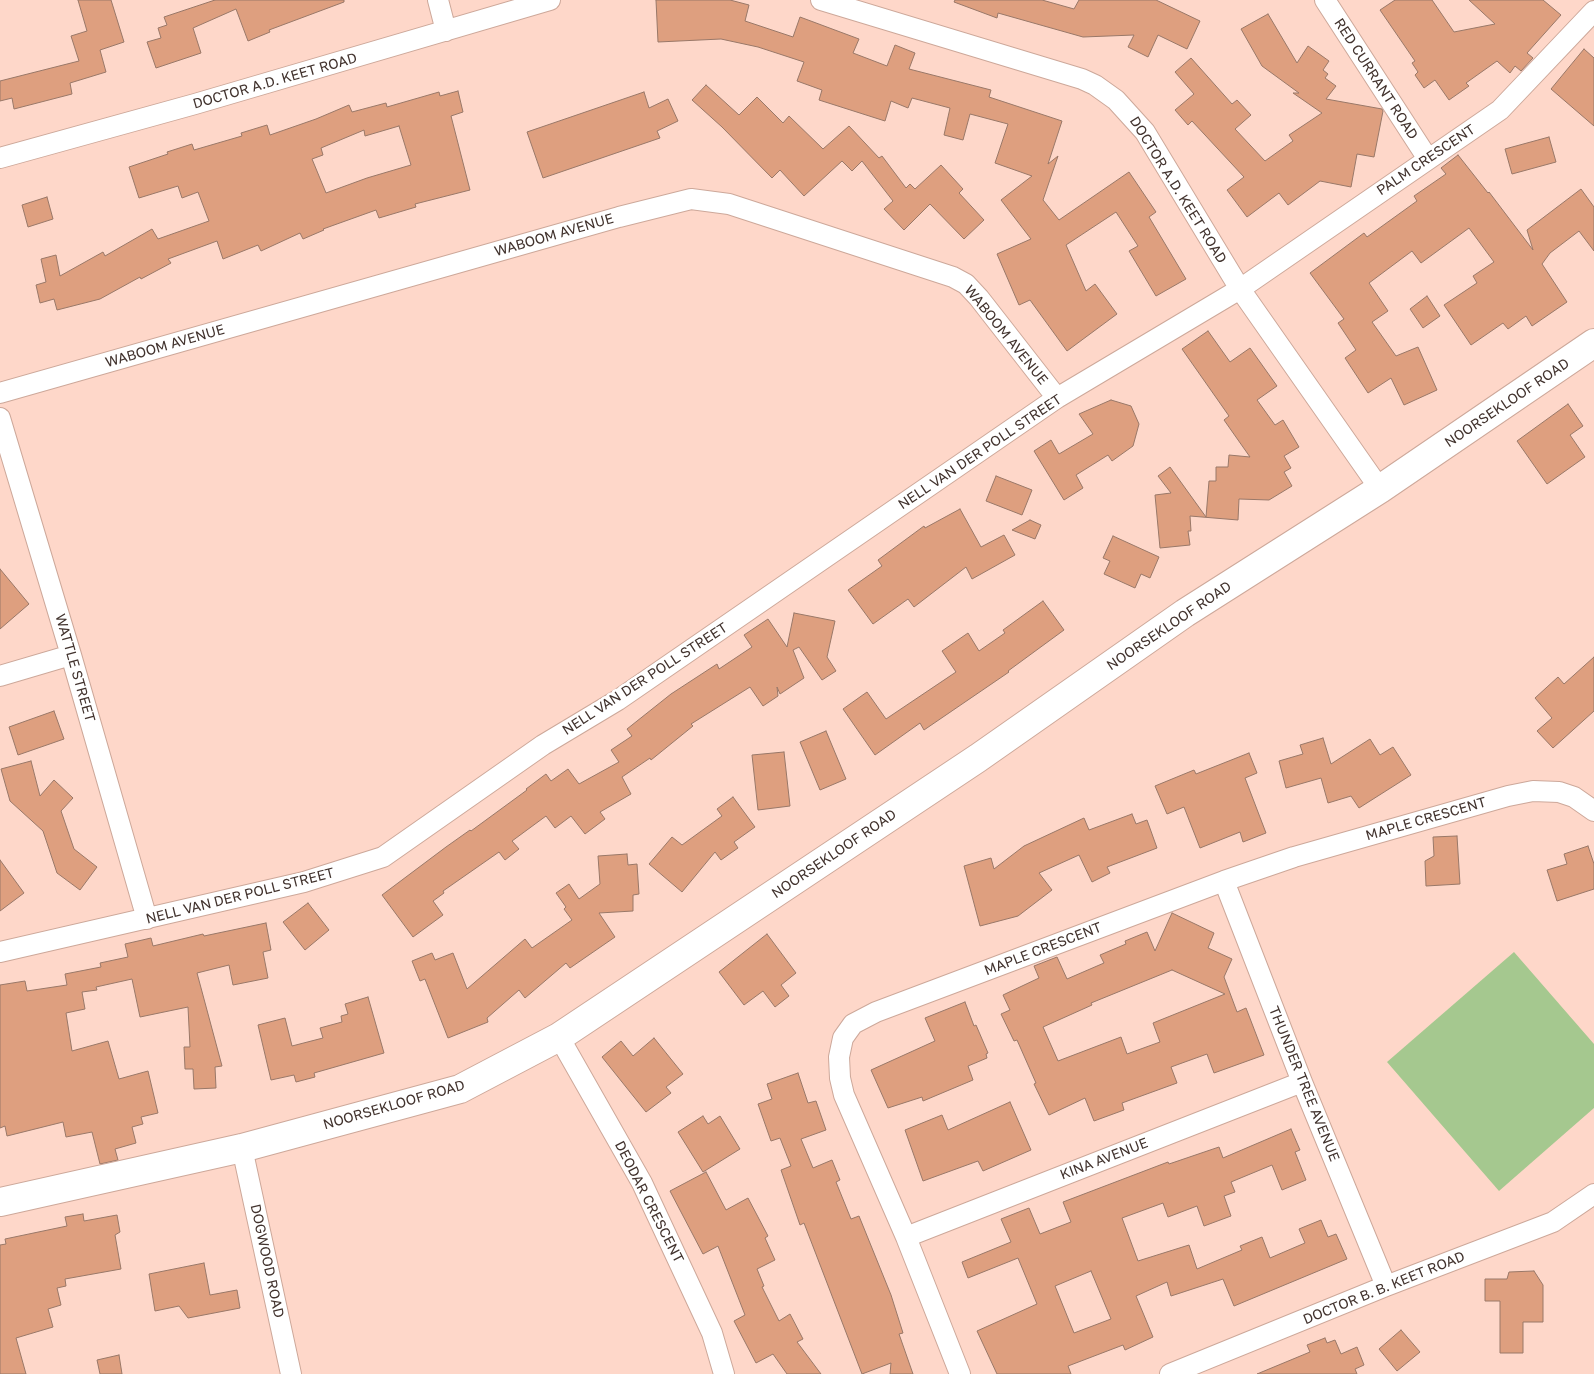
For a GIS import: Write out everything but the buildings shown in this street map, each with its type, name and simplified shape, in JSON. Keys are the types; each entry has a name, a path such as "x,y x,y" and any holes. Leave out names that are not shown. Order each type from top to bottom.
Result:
{"street":[{"path":"438,0 446,31"},
{"name":"DOCTOR A.D. KEET ROAD","path":"0,158 195,104 550,0"},
{"name":"DOCTOR A.D. KEET ROAD","path":"821,0 1082,79 1095,85 1116,100 1145,132 1240,288 1380,489"},
{"name":"RED CURRANT ROAD","path":"1325,0 1428,159"},
{"name":"PALM CRESCENT","path":"1240,288 1500,110 1594,11"},
{"name":"WABOOM AVENUE","path":"0,393 619,217 691,199 729,204 953,277 966,284 1057,398"},
{"name":"NELL VAN DER POLL STREET","path":"0,952 304,882 383,858 543,745 618,700 1057,398 1240,288"},
{"name":"NOORSEKLOOF ROAD","path":"0,1202 242,1148 460,1089 559,1037 978,758 1185,613 1380,489 1594,343"},
{"name":"WATTLE STREET","path":"0,418 147,919"},
{"path":"0,676 71,655"},
{"name":"MAPLE CRESCENT","path":"960,1374 906,1237 844,1095 840,1078 839,1057 843,1038 853,1024 876,1012 1224,881 1294,857 1508,796 1525,793 1560,792 1574,797 1594,811"},
{"name":"THUNDER TREE AVENUE","path":"1224,881 1302,1082 1386,1286"},
{"name":"DEODAR CRESCENT","path":"559,1037 642,1183 712,1333 724,1374"},
{"name":"KINA AVENUE","path":"906,1237 1302,1082"},
{"name":"DOGWOOD ROAD","path":"242,1148 291,1374"},
{"name":"DOCTOR B. B. KEET ROAD","path":"1170,1374 1386,1286 1553,1222 1594,1194"}],"green space":[{"path":"1514,952 1594,1044 1594,1108 1499,1191 1387,1062"}]}
